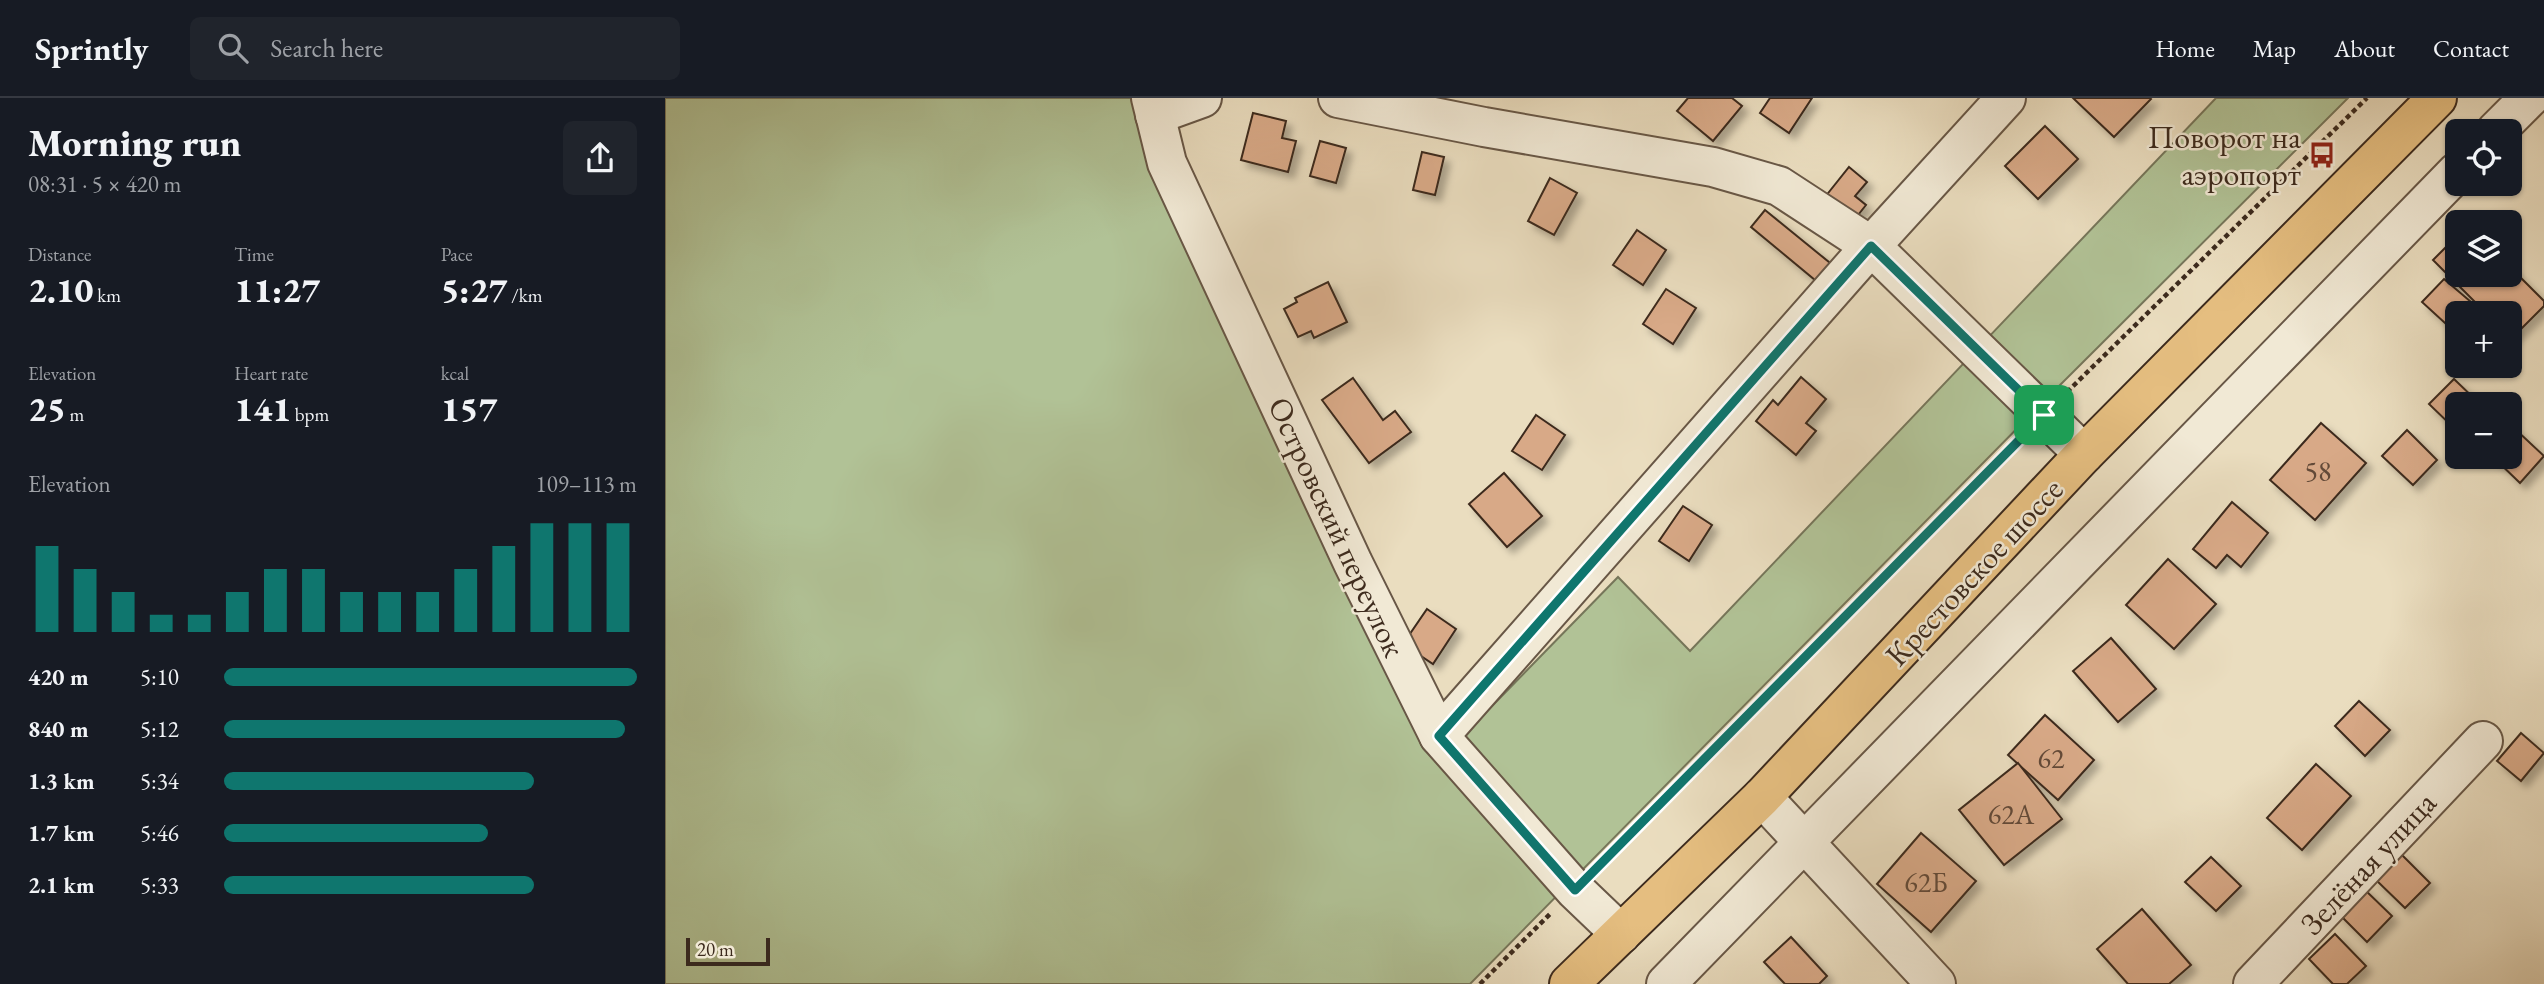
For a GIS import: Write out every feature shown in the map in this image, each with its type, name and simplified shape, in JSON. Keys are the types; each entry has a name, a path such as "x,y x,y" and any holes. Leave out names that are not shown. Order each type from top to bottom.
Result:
{"main road":[{"name":"Крестовское шоссе","path":"1569,984 1762,797 2084,454 2437,98"}],"street":[{"name":"Островский переулок","path":"1202,98 1153,106 1167,163 1353,563 1439,736 1575,890 1621,934"},
{"path":"1338,98 1495,113 1779,186 1871,246 2084,454"},
{"path":"1439,736 1871,246 2006,98"},
{"path":"2508,119 2529,98"},
{"path":"1666,984 2445,184"},
{"name":"Зелёная улица","path":"2253,984 2483,741"},
{"path":"1762,797 1936,984"}],"path":[{"path":"1480,984 2044,415 2367,98"}],"green space":[{"path":"665,98 1144,98 1453,746 1618,577 1690,651 2216,98 2348,98 2048,397 1470,984 665,984"}],"building":[{"path":"1688,98 1732,98 1742,106 1713,141 1677,111"},
{"path":"1770,98 1812,98 1789,133 1760,113"},
{"path":"2073,98 2150,98 2151,99 2114,137"},
{"path":"1253,113 1286,121 1282,138 1296,141 1288,172 1241,160"},
{"path":"2045,126 2078,159 2038,199 2005,166"},
{"path":"1320,141 1346,148 1336,183 1310,176"},
{"path":"1422,152 1444,157 1435,195 1413,190"},
{"path":"1849,167 1867,182 1855,196 1866,205 1854,220 1825,197"},
{"path":"1550,178 1577,193 1554,235 1528,221"},
{"path":"1765,210 1835,267 1821,285 1751,227"},
{"path":"1637,230 1666,250 1643,285 1613,265"},
{"path":"2445,248 2445,272 2433,260"},
{"path":"2444,279 2445,287 2453,287 2470,301 2445,301 2445,323 2422,302"},
{"path":"2522,279 2544,301 2544,306 2522,328 2522,301 2474,301 2460,287 2522,287"},
{"path":"1328,282 1347,322 1314,338 1311,331 1298,337 1284,309 1297,302 1295,298"},
{"path":"1666,289 1696,308 1673,344 1643,324"},
{"path":"1801,377 1826,399 1806,423 1816,431 1796,455 1756,421 1773,400 1778,405"},
{"path":"1353,378 1383,420 1395,411 1411,432 1369,463 1322,400"},
{"path":"2454,379 2468,392 2445,392 2445,419 2429,404"},
{"path":"1536,415 1565,435 1542,470 1512,451"},
{"path":"2321,423 2366,463 2315,520 2270,480"},
{"path":"2407,430 2437,460 2413,485 2382,456"},
{"path":"2522,435 2544,456 2520,483 2505,469 2522,469"},
{"path":"1504,473 1542,516 1507,547 1469,504"},
{"path":"2232,502 2268,533 2241,567 2227,555 2216,568 2193,549"},
{"path":"1683,506 1712,525 1689,561 1659,541"},
{"path":"2168,559 2216,604 2174,649 2126,605"},
{"path":"1427,609 1456,629 1433,664 1403,644"},
{"path":"2111,638 2156,689 2118,722 2073,671"},
{"path":"2359,701 2390,730 2365,756 2335,726"},
{"path":"2045,715 2094,760 2058,800 2008,755"},
{"path":"2521,733 2544,753 2521,781 2497,761"},
{"path":"2018,763 2062,819 2004,865 1959,810"},
{"path":"2316,764 2351,796 2302,850 2267,818"},
{"path":"1921,833 1976,881 1931,932 1877,884"},
{"path":"2400,853 2430,883 2405,908 2375,879"},
{"path":"2211,857 2241,886 2216,911 2185,882"},
{"path":"2362,887 2392,916 2367,942 2337,912"},
{"path":"2142,909 2191,965 2169,984 2128,984 2097,949"},
{"path":"2335,934 2366,966 2347,984 2333,984 2309,959"},
{"path":"1791,937 1827,976 1819,984 1785,984 1764,962"}],"place":[{"name":"Поворот на аэропорт","path":"2322,155"}],"route":[{"path":"1871,246 2044,415 1575,890 1439,736 1871,246"}]}
